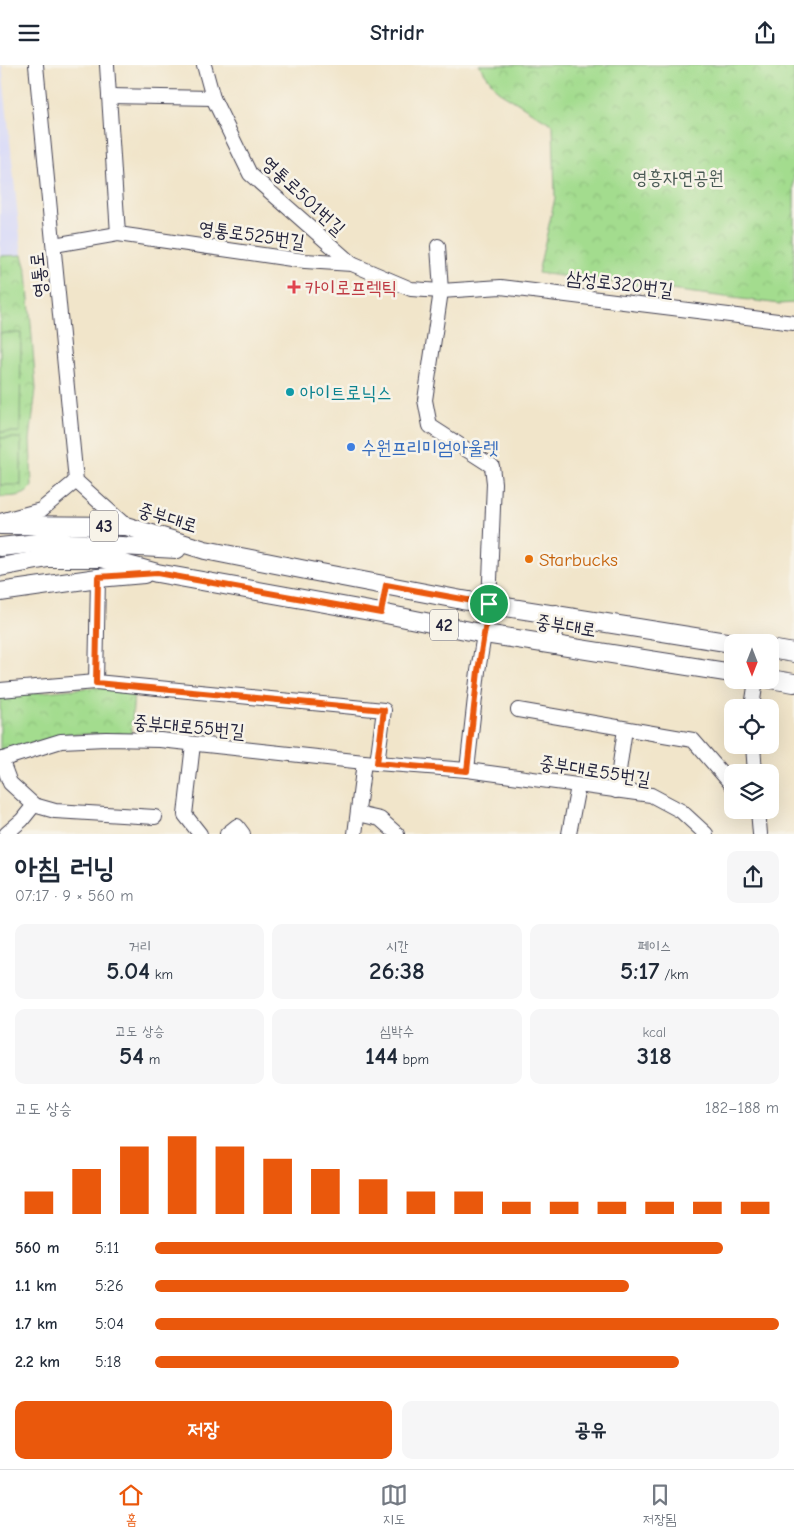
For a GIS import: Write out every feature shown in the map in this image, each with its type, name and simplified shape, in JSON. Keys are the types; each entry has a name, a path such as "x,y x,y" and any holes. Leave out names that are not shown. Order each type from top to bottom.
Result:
{"main road":[{"name":"중부대로","path":"0,525 126,526 204,550 489,604 724,642"},
{"name":"중부대로","path":"0,547 47,541 204,550"},
{"name":"중부대로","path":"0,567 48,558 102,558 157,573 381,613 485,634 724,672"},
{"name":"중부대로","path":"0,593 98,577 157,573"},
{"path":"381,613 386,585"},
{"path":"551,644 556,615"},
{"path":"779,650 794,653"},
{"path":"779,680 794,683"}],"street":[{"name":"영통로","path":"36,65 76,481"},
{"path":"107,65 118,234"},
{"name":"영통로501번길","path":"204,65 213,98 250,174 352,264"},
{"path":"110,96 213,98"},
{"name":"영통로525번길","path":"54,245 118,234 304,261 352,264 412,289 441,291"},
{"path":"438,246 441,291 425,400 430,426 492,466 494,483 489,604 478,671 467,771"},
{"name":"삼성로320번길","path":"441,291 501,287 794,323"},
{"path":"0,521 40,509 76,481 126,526"},
{"path":"96,683 98,577"},
{"name":"중부대로55번길","path":"0,690 96,683 384,710 370,763"},
{"path":"518,710 693,740 724,776"},
{"path":"616,791 625,729"},
{"name":"중부대로55번길","path":"1,759 61,741 106,739 160,740 370,763 467,771 651,795 681,811 706,834"},
{"path":"193,744 185,815 200,834"},
{"path":"1,759 10,783 34,805 55,811 156,817"},
{"path":"355,834 370,763"},
{"path":"569,834 578,786"},
{"path":"6,834 22,820 34,805"},
{"path":"358,814 380,819 397,834"},
{"path":"759,819 760,834"},
{"path":"227,834 237,826 243,834"}],"shaded area":[{"path":"0,65 2,65 22,255 0,256"}],"green space":[{"name":"영흥자연공원","path":"479,65 794,65 794,303 780,304 538,273 555,198 553,125 498,91"},
{"path":"22,255 27,273 36,389 30,440 32,486 26,493 0,497 0,256"},
{"path":"0,333 21,333 20,432 0,432"},
{"path":"0,438 21,438 21,485 0,485"},
{"path":"96,687 134,692 131,735 68,734 0,752 0,696"}],"place":[{"name":"카이로프렉틱","path":"294,287"},
{"name":"아이트로닉스","path":"290,392"},
{"name":"수원프리미엄아울렛","path":"351,447"},
{"name":"Starbucks","path":"529,559"}],"route":[{"path":"157,573 381,613 386,585 489,604 478,671 467,771 377,763 384,710 96,683 98,577 157,573"}]}
